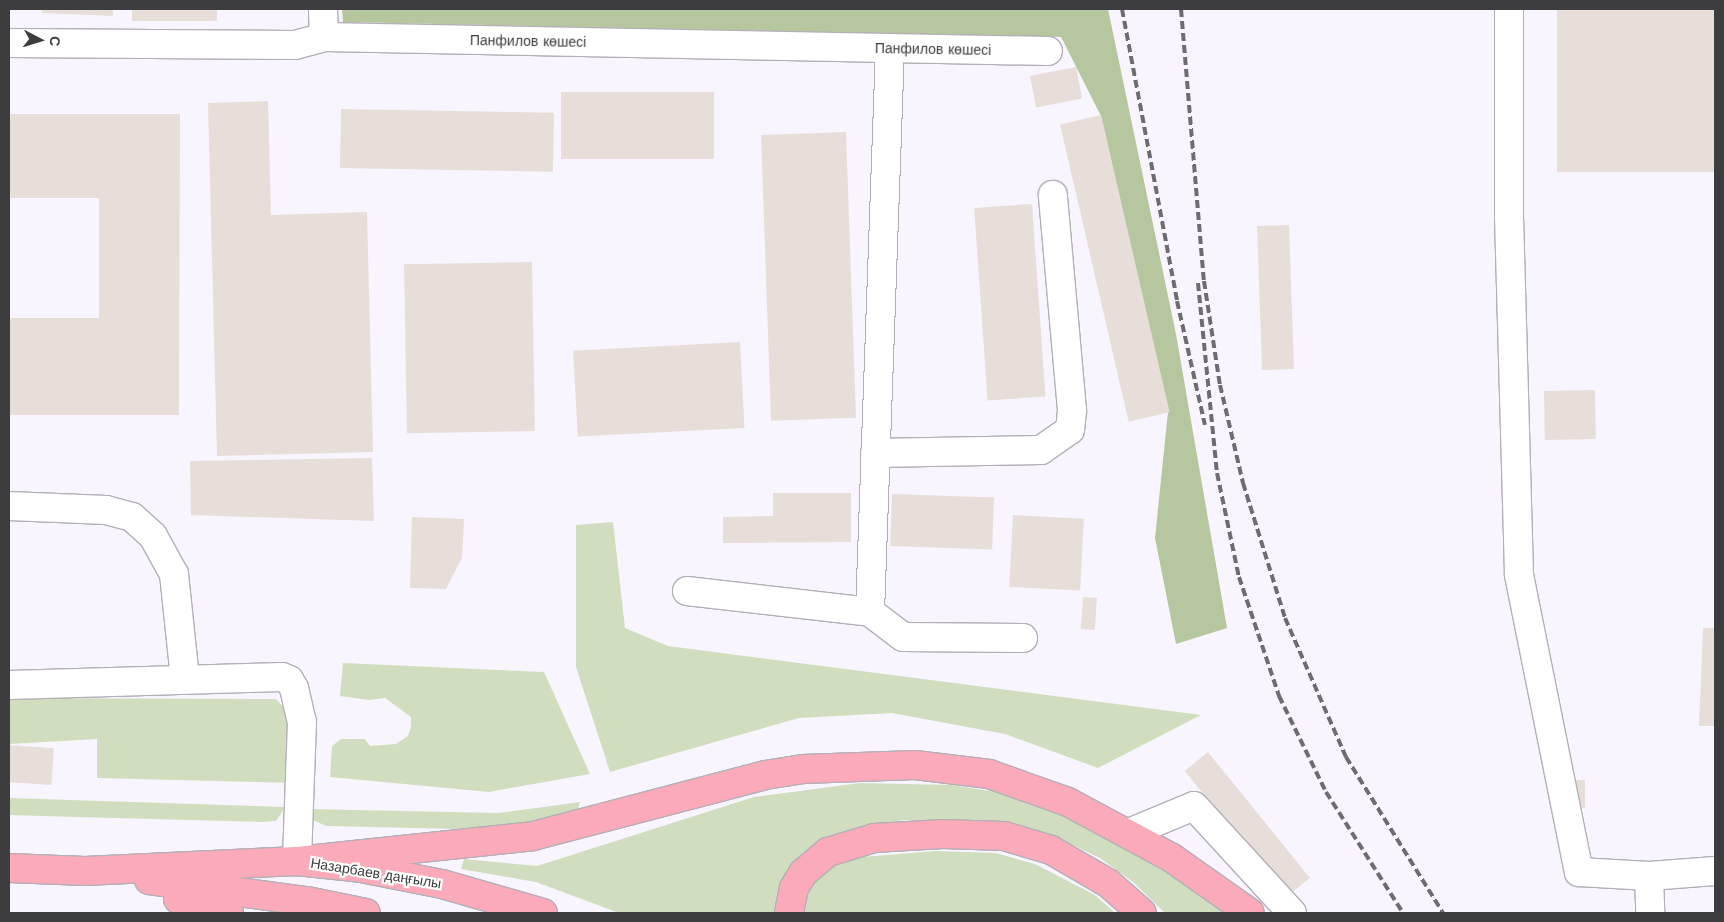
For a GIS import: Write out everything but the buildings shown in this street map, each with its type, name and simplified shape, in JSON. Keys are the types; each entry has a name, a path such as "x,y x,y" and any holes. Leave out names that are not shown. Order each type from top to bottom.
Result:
{"main road":[{"path":"296,861 533,836 765,775 803,769 880,764 956,767 989,774 1068,802 1172,858 1250,913"},
{"path":"789,913 794,888 802,873 828,852 874,838 943,834 1004,836 1051,850 1108,883 1142,913"},
{"name":"Назарбаев даңғылы","path":"9,868 86,871 296,861 361,868 442,884 543,913"},
{"path":"86,871 229,913"},
{"name":"Назарбаев даңғылы","path":"86,871 307,901 366,913"}],"street":[{"path":"323,9 324,37"},
{"path":"1509,9 1509,216 1519,575 1579,872 1649,876 1715,871"},
{"name":"Панфилов көшесі","path":"9,43 295,45 324,37 1048,51"},
{"path":"870,612 890,48"},
{"path":"875,453 1041,450 1070,430 1072,410 1053,195"},
{"path":"9,506 106,510 132,517 153,536 174,574 184,679"},
{"path":"687,591 870,612 903,637 1023,638"},
{"path":"9,685 282,677 294,688 302,722 296,861"},
{"path":"1129,834 1194,806 1292,913"},
{"path":"1649,876 1650,913"}],"green space":[{"path":"342,9 1108,9 1176,334 1227,628 1176,644 1155,538 1168,412 1101,116 1061,37 343,22"},
{"path":"613,522 625,628 668,646 1201,715 1098,768 1005,734 892,713 799,718 610,772 576,667 576,525"},
{"path":"343,663 544,672 590,774 489,792 330,777 332,746 341,739 365,739 370,746 396,744 408,736 411,727 411,717 385,698 369,700 340,696"},
{"path":"9,698 276,699 295,720 295,783 97,778 97,739 9,744"},
{"path":"860,783 952,785 1003,793 1090,824 1231,913 1165,913 1133,882 1100,858 1050,834 1006,823 904,820 856,828 822,844 778,913 619,913 536,882 461,869 464,859 537,866 754,797"},
{"path":"9,798 285,807 276,821 262,822 9,815"},
{"path":"580,802 577,812 503,830 326,826 311,819 307,809 498,813"},
{"path":"936,851 996,853 1035,864 1095,895 1115,913 801,913 804,892 824,867 849,858"}],"railway":[{"path":"1122,9 1177,301 1205,425"},
{"path":"1181,9 1204,281 1220,385 1243,483 1285,618 1346,757 1443,913"},
{"path":"1198,283 1217,473 1239,577 1279,696 1326,792 1403,913"}]}
